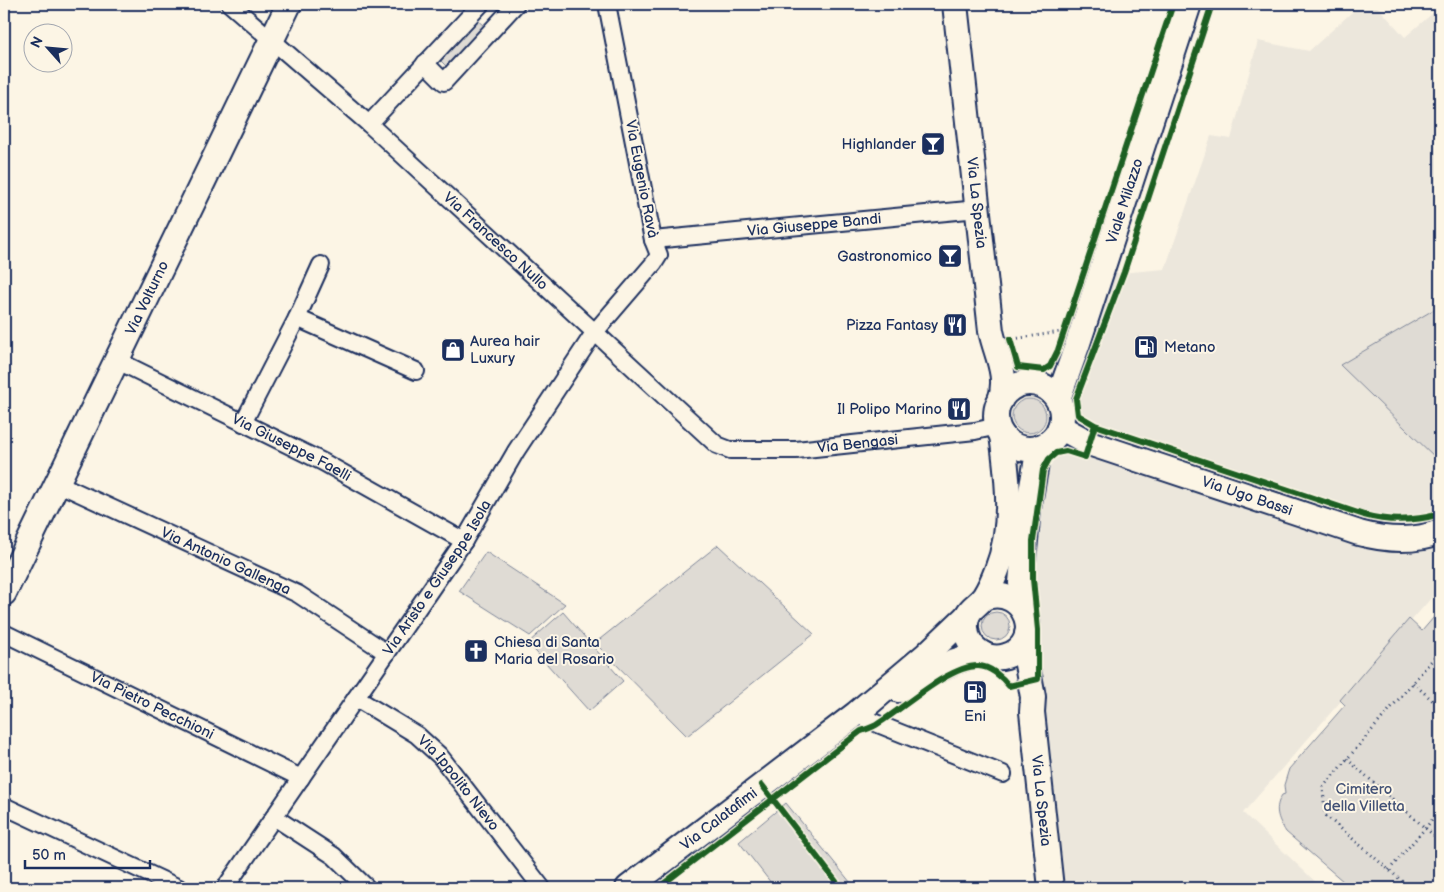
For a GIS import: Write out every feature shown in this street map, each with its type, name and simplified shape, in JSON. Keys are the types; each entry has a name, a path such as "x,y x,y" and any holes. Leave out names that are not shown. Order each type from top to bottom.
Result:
{"main road":[{"name":"Via Volturno","path":"4,593 289,4"},
{"name":"Via La Spezia","path":"955,4 991,330 1005,349 1004,380 997,409 1008,493 1005,539 998,569 966,622 967,637 971,644 984,654 1000,662 1009,670 1032,712"},
{"name":"Viale Milazzo","path":"1058,399 1189,4"},
{"path":"1000,400 1014,386 1033,382 1047,388 1058,399 1062,408 1060,428 1048,443 1039,447 1029,449 1019,447 1009,442 1000,430"},
{"name":"Via Ugo Bassi","path":"1060,428 1089,443 1359,533 1394,538 1420,537 1440,532"},
{"name":"Via La Spezia","path":"1039,447 1028,509 1021,583 1026,625 1025,653 1033,693 1032,712 1051,888"},
{"path":"975,606 990,596 1005,596 1018,604 1026,625 1021,646 1011,654 999,657 984,654"},
{"name":"Via Calatafimi","path":"628,888 856,714 926,654 975,606"},
{"name":"Via Calatafimi","path":"856,714 955,661 984,654"}],"street":[{"name":"Via Francesco Nullo","path":"230,4 369,124 717,445"},
{"path":"369,124 481,4"},
{"path":"485,4 500,21"},
{"path":"425,63 444,82 516,4"},
{"name":"Via Eugenio Ravà","path":"594,333 659,255 653,240 607,4"},
{"name":"Via Giuseppe Bandi","path":"653,240 978,209"},
{"path":"243,423 297,318 321,265"},
{"path":"297,318 416,370"},
{"name":"Via Aristo e Giuseppe Isola","path":"225,888 464,541 516,451 594,333"},
{"name":"Via Giuseppe Faelli","path":"116,360 323,462 464,541"},
{"name":"Via Bengasi","path":"717,445 730,450 796,450 1000,430"},
{"name":"Via Antonio Gallenga","path":"57,483 298,594 387,652"},
{"name":"Via Pietro Pecchioni","path":"4,633 301,778"},
{"name":"Via Ippolito Nievo","path":"356,698 418,735 440,756 542,888"},
{"path":"856,714 1003,774"},
{"path":"4,806 179,888"},
{"path":"274,818 334,856 367,888"}],"path":[{"path":"1061,341 1068,322"},
{"path":"1410,888 1325,815 1323,787 1440,651"},
{"path":"1413,683 1440,707"},
{"path":"1346,759 1440,841"},
{"path":"1389,870 1440,811"}],"shaded area":[{"path":"1361,4 1375,4 1405,37 1440,7 1440,588 1243,813 1322,888 1041,888 1014,654 1015,514 1109,274 1165,269 1211,136 1231,139 1258,41 1309,51"}],"green space":[{"path":"474,17 484,26 446,66 438,58"},
{"path":"1440,306 1440,462 1340,365"},
{"path":"1029,399 1041,404 1046,416 1041,428 1029,433 1017,428 1012,416 1017,404"},
{"path":"718,545 814,634 687,736 595,643"},
{"path":"486,552 565,604 530,636 459,591"},
{"name":"Cimitero della Villetta","path":"1440,610 1440,888 1351,888 1286,832 1283,827 1277,809 1282,795 1285,794 1284,785 1289,769 1345,705 1340,700 1409,619 1422,631"},
{"path":"563,612 623,681 589,711 528,643"},
{"path":"996,612 1006,616 1010,626 1006,636 996,640 986,636 982,626 986,616"},
{"path":"786,803 855,888 775,888 739,842"}],"cycle path":[{"path":"1010,339 1018,367 1044,370 1050,366 1058,350 1173,4"},
{"path":"658,888 861,731 877,724 940,680 966,668 978,666 987,668 995,673 1009,686 1038,679 1038,630 1033,579 1033,541 1043,470 1049,459 1056,453 1066,451 1085,457 1095,425 1078,415 1076,399 1124,272 1212,4"},
{"path":"1095,425 1364,515 1402,520 1440,514"},
{"path":"762,785 841,888"}],"place":[{"name":"Highlander","path":"933,144"},
{"name":"Gastronomico","path":"950,256"},
{"name":"Pizza Fantasy","path":"955,325"},
{"name":"Metano","path":"1146,347"},
{"name":"Aurea hair Luxury","path":"453,350"},
{"name":"Il Polipo Marino","path":"959,409"},
{"name":"Chiesa di Santa Maria del Rosario","path":"476,651"},
{"name":"Eni","path":"975,692"}]}
